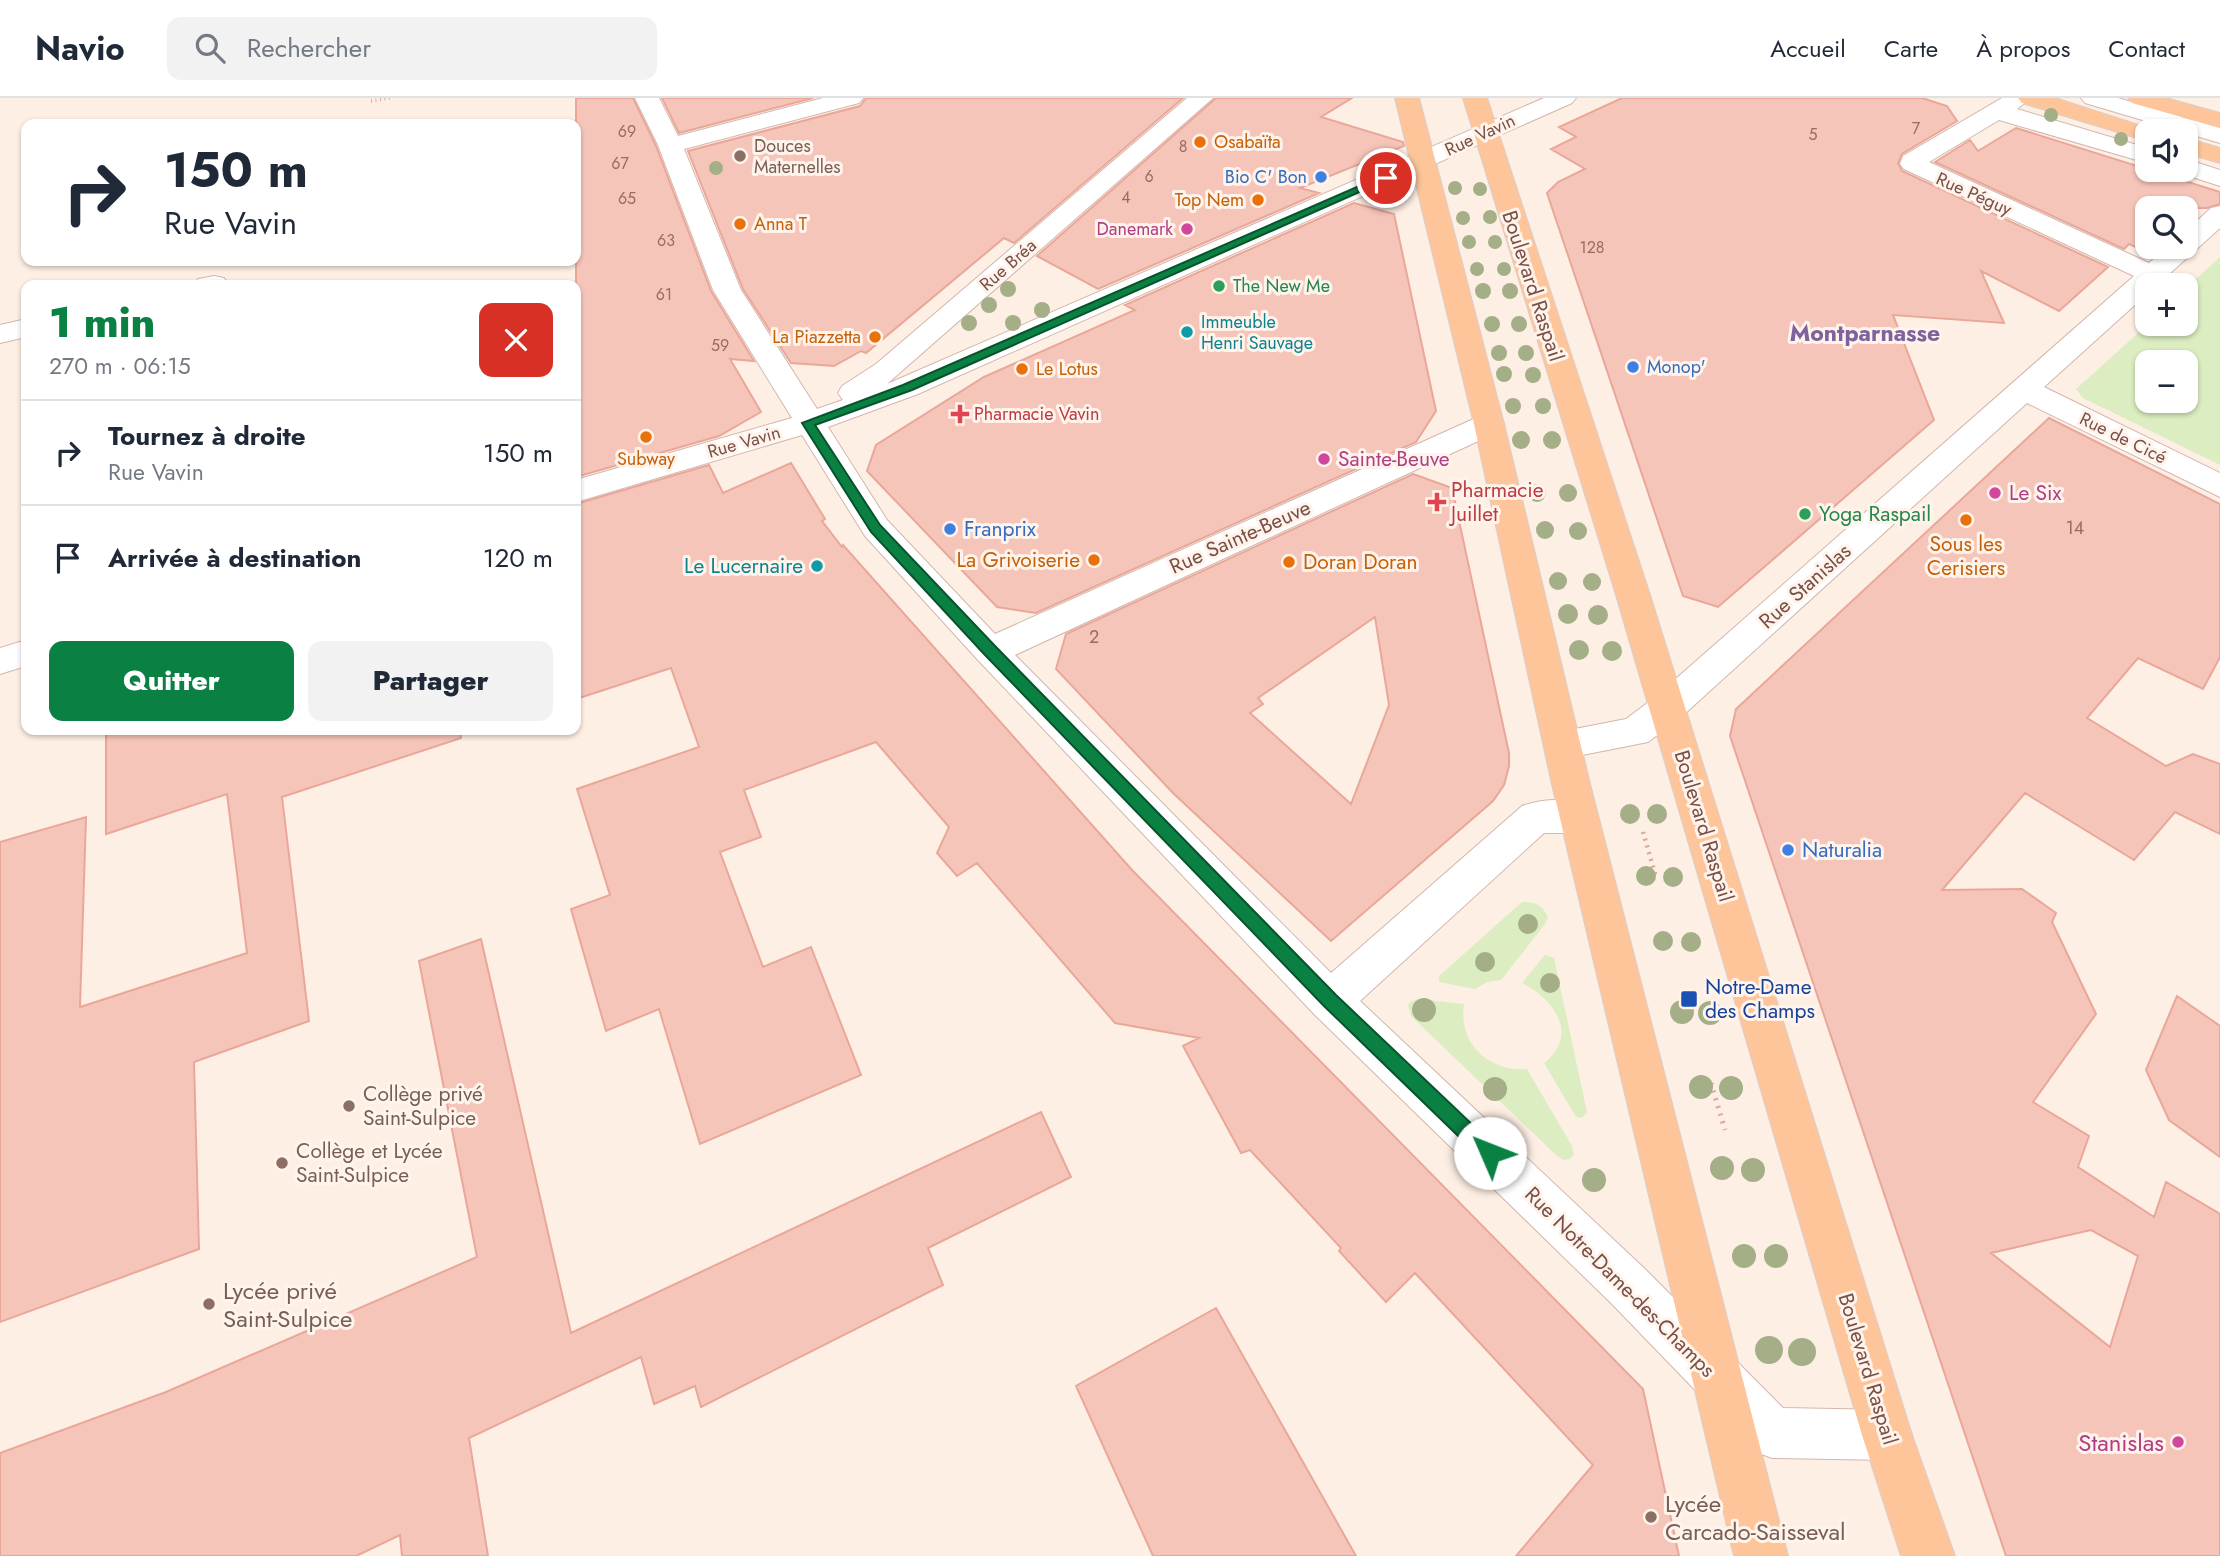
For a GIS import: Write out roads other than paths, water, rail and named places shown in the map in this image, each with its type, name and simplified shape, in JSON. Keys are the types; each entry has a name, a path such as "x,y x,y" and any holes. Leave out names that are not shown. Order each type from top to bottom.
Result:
{"main road":[{"path":"1407,98 1489,424 1579,817 1761,1556"},
{"path":"2030,98 2135,130"},
{"path":"2140,98 2220,121"},
{"name":"Boulevard Raspail","path":"1480,115 1667,708 1887,1435 1928,1556"},
{"path":"2198,149 2220,156"}],"street":[{"name":"Rue Notre-Dame-des-Champs","path":"647,98 670,145 727,290 808,423 876,528 990,651 1330,1001 1629,1287 1772,1433 1887,1435"},
{"path":"670,145 852,98"},
{"name":"Rue Bréa","path":"808,423 886,371 1201,98"},
{"name":"Rue Vavin","path":"581,490 808,423 908,387 1423,162 1480,115 1564,98"},
{"path":"2093,98 2220,136"},
{"path":"2008,104 2135,152"},
{"name":"Rue Péguy","path":"2008,104 1912,162 1913,164 2150,273"},
{"path":"2198,171 2220,178"},
{"name":"Rue Stanislas","path":"2198,234 2220,214"},
{"name":"Rue Stanislas","path":"2153,273 2170,259"},
{"name":"Rue Stanislas","path":"1562,744 1635,732 1667,708 2135,290"},
{"path":"0,334 21,329"},
{"name":"Rue de Cicé","path":"2025,390 2220,485"},
{"name":"Rue Sainte-Beuve","path":"990,651 1489,424"},
{"path":"0,661 21,655"},
{"path":"1330,1001 1536,817 1579,817"}],"place":[{"name":"Osabaïta","path":"1200,142"},
{"name":"Douces Maternelles","path":"740,156"},
{"name":"Bio C' Bon","path":"1321,177"},
{"name":"Top Nem","path":"1258,200"},
{"name":"Anna T","path":"740,224"},
{"name":"Danemark","path":"1187,229"},
{"name":"The New Me","path":"1219,286"},
{"name":"Immeuble Henri Sauvage","path":"1187,332"},
{"name":"La Piazzetta","path":"875,337"},
{"name":"Monop'","path":"1633,367"},
{"name":"Le Lotus","path":"1022,369"},
{"name":"Pharmacie Vavin","path":"960,414"},
{"name":"Subway","path":"646,437"},
{"name":"Sainte-Beuve","path":"1324,459"},
{"name":"Le Six","path":"1995,493"},
{"name":"Pharmacie Juillet","path":"1437,502"},
{"name":"Yoga Raspail","path":"1805,514"},
{"name":"Sous les Cerisiers","path":"1966,520"},
{"name":"Franprix","path":"950,529"},
{"name":"La Grivoiserie","path":"1094,560"},
{"name":"Doran Doran","path":"1289,562"},
{"name":"Le Lucernaire","path":"817,566"},
{"name":"Naturalia","path":"1788,850"},
{"name":"Notre-Dame des Champs","path":"1689,999"},
{"name":"Collège privé Saint-Sulpice","path":"349,1106"},
{"name":"Collège et Lycée Saint-Sulpice","path":"282,1163"},
{"name":"Lycée privé Saint-Sulpice","path":"209,1304"},
{"name":"Stanislas","path":"2178,1442"},
{"name":"Lycée Carcado-Saisseval","path":"1651,1517"}],"district":[{"name":"Montparnasse","path":"1865,333"}]}
